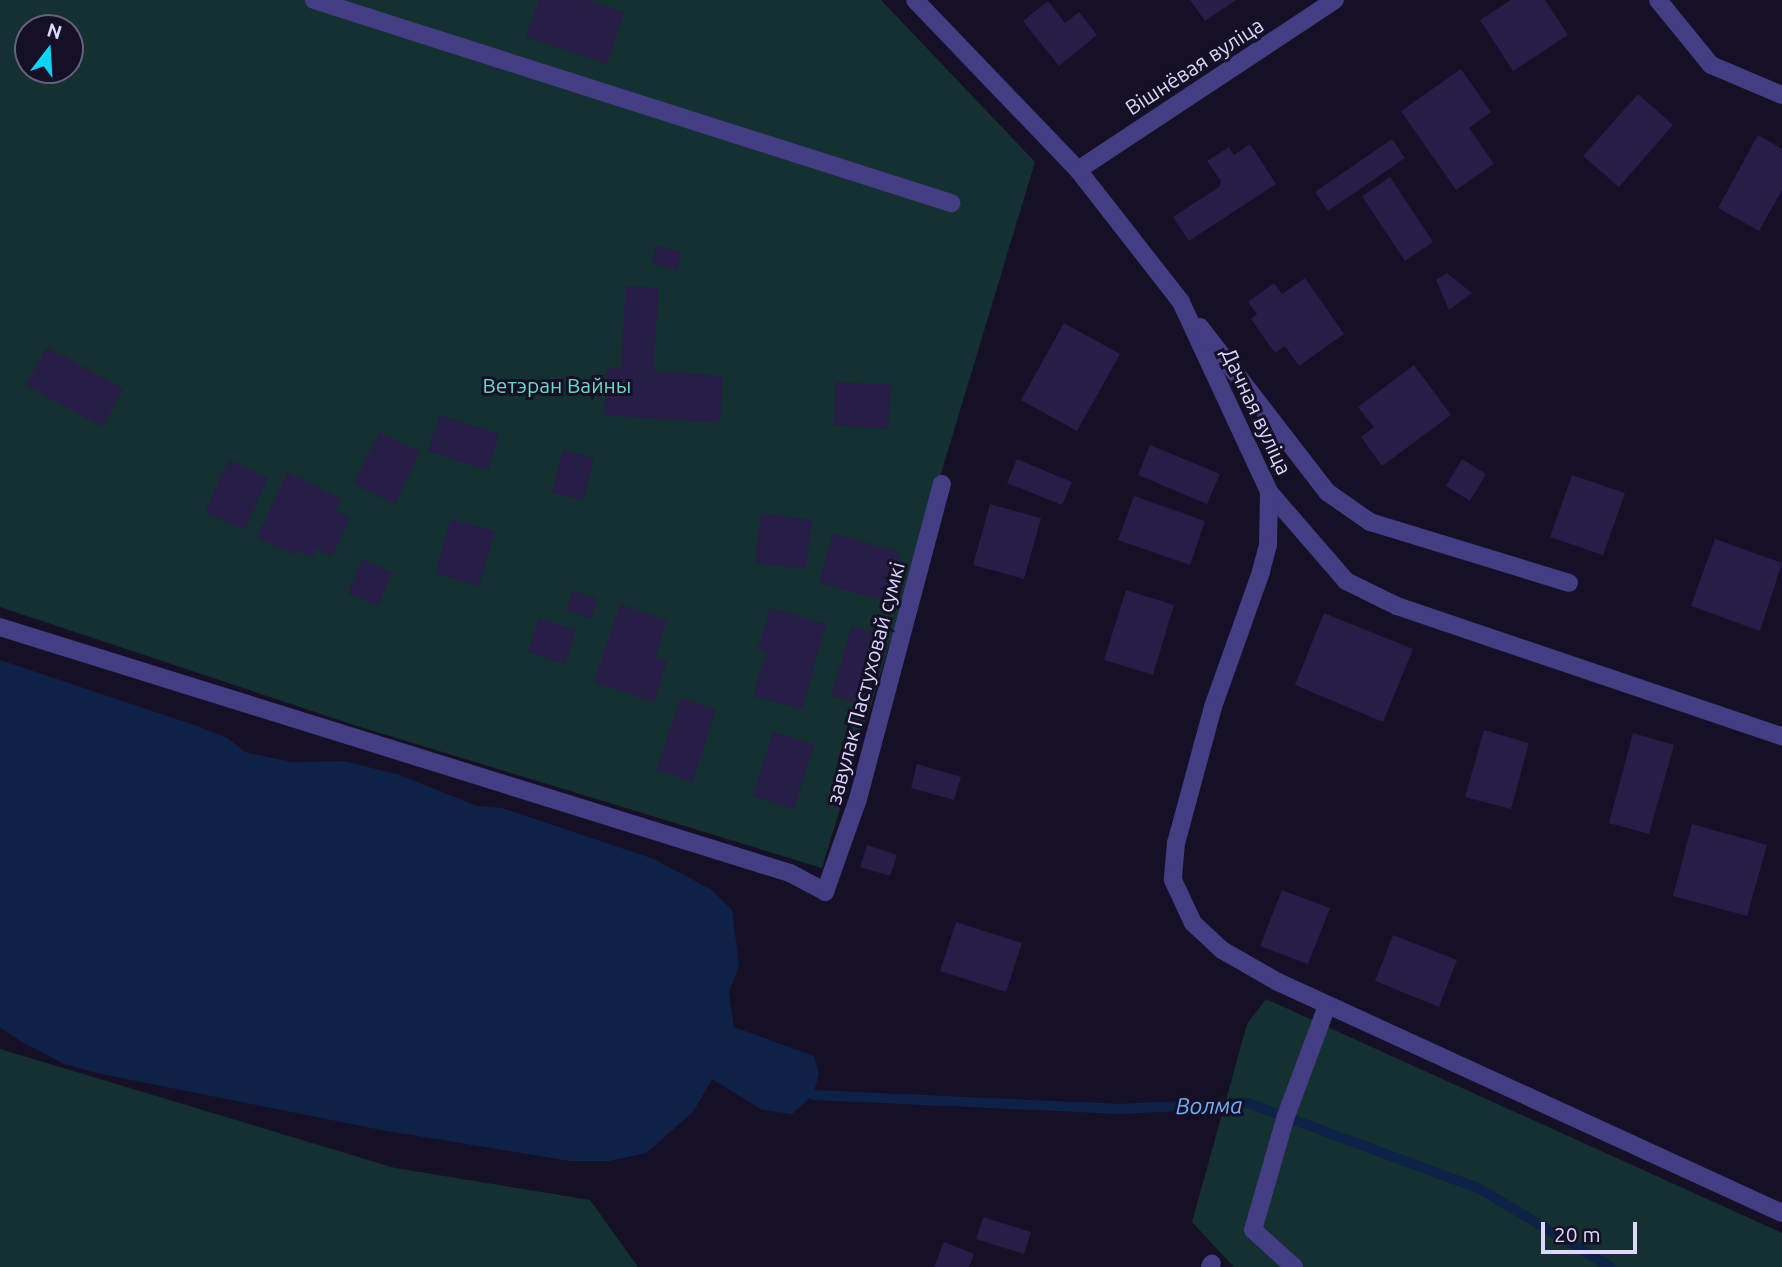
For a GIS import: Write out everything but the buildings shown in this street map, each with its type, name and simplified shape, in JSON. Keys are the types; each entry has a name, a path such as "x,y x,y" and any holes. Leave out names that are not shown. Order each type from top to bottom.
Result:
{"street":[{"path":"314,0 951,203"},
{"name":"Дачная вуліца","path":"915,0 1077,170 1181,302 1269,492 1327,563 1367,593 1782,736"},
{"name":"Вішнёвая вуліца","path":"1077,170 1335,0"},
{"path":"1658,0 1712,65 1782,95"},
{"path":"1181,302 1327,492 1370,523 1569,583"},
{"name":"завулак Пастуховай сумкі","path":"0,627 790,873 825,892 858,799 942,484"},
{"path":"1269,492 1268,545 1261,572 1189,789 1175,843 1173,880 1187,914 1222,950 1327,1006 1782,1213"},
{"path":"1294,1267 1253,1230 1286,1116 1327,1006"}],"green space":[{"name":"Ветэран Вайны","path":"0,0 881,0 1035,162 822,868 354,725 0,607"},
{"path":"1266,999 1782,1233 1782,1267 1234,1267 1192,1222 1247,1024"},
{"path":"0,1049 395,1168 590,1200 638,1267 0,1267"}],"water":[{"path":"0,660 197,726 227,738 245,752 291,762 344,761 400,775 477,806 502,808 654,859 712,890 732,910 739,966 729,992 734,1027 814,1056 819,1074 813,1095 792,1114 762,1110 712,1079 693,1112 646,1153 610,1161 570,1161 381,1130 101,1074 64,1064 24,1043 0,1028"}],"waterway":[{"name":"Волма","path":"813,1095 1117,1109 1248,1103 1480,1189 1611,1267"}]}
